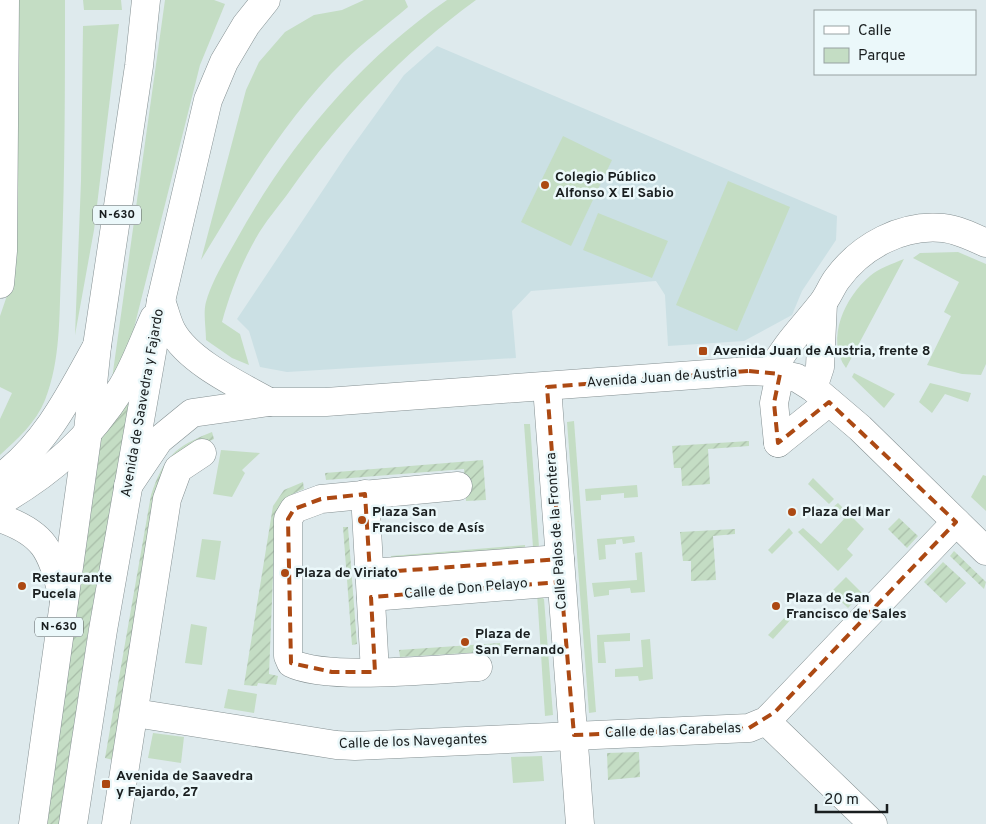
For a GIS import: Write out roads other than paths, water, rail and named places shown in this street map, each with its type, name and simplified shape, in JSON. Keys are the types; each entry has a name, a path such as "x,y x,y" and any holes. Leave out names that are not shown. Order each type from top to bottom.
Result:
{"main road":[{"path":"0,284 3,251 2,126 5,0"},
{"name":"N-630","path":"33,824 88,431 97,346 139,66 146,0"},
{"name":"Avenida de Saavedra y Fajardo","path":"73,824 128,486 162,302 208,100 224,62 246,25 266,0"},
{"path":"823,303 820,367 821,395 778,443 775,394 776,373 783,349 823,303 837,278 858,257 889,235 904,231 943,228 986,243"},
{"path":"0,502 36,481 67,456 88,431 122,387 162,302"},
{"name":"Avenida Juan de Austria","path":"162,302 172,331 189,350 229,380 270,402"},
{"path":"0,478 27,454 50,428 97,346"},
{"name":"Avenida Juan de Austria","path":"128,486 159,440 192,413 270,402 326,402 748,371 776,373 797,378 821,395 986,551"},
{"name":"Calle Palos de la Frontera","path":"547,387 580,824"},
{"path":"116,824 135,713 167,499 178,470 202,453"},
{"path":"458,486 321,499 294,510 288,519 288,656 291,663 297,666 332,672 478,667"},
{"path":"365,494 375,672"},
{"path":"0,518 21,525 44,543 53,562 64,600"},
{"name":"Calle de las Carabelas","path":"574,735 749,728 766,721 956,522"},
{"name":"Calle de Don Pelayo","path":"370,585 561,571"},
{"name":"Calle de los Navegantes","path":"135,713 336,745 574,735"},
{"path":"766,721 873,824"}],"place":[{"name":"Colegio Público Alfonso X El Sabio","path":"545,185"},
{"name":"Avenida Juan de Austria, frente 8","path":"703,351"},
{"name":"Plaza del Mar","path":"792,512"},
{"name":"Plaza San Francisco de Asís","path":"362,520"},
{"name":"Plaza de Viriato","path":"285,573"},
{"name":"Restaurante Pucela","path":"22,586"},
{"name":"Plaza de San Francisco de Sales","path":"776,606"},
{"name":"Plaza de San Fernando","path":"465,642"},
{"name":"Avenida de Saavedra y Fajardo, 27","path":"106,784"}]}
